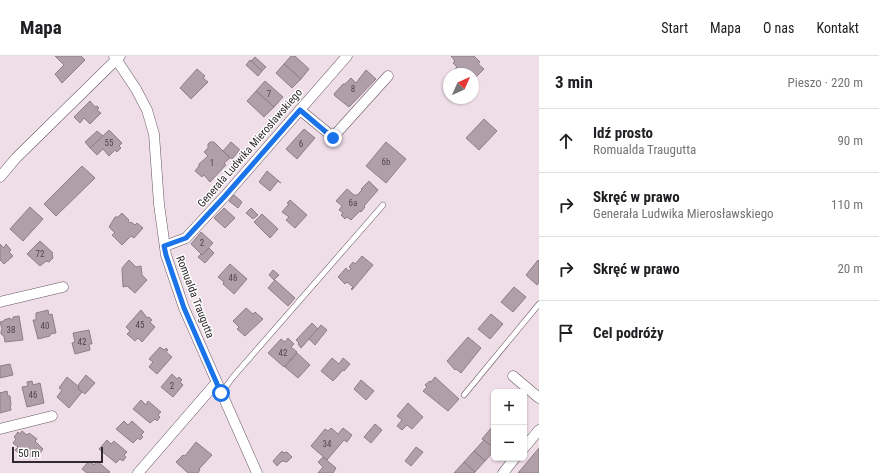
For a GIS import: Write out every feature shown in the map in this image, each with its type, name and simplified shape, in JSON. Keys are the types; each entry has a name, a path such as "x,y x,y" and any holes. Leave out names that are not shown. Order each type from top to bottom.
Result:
{"street":[{"name":"Generała Ludwika Mierosławskiego","path":"164,246 186,238 225,196 347,56"},
{"path":"0,177 16,158 117,57"},
{"name":"Romualda Traugutta","path":"117,57 147,110 154,134 159,204 166,255 184,308 257,473"},
{"path":"300,110 333,138 388,76"},
{"path":"0,302 63,287"},
{"path":"513,376 539,398"},
{"path":"138,473 216,383"},
{"path":"0,429 52,416"},
{"path":"527,444 539,430"},
{"path":"503,473 513,461"}],"lane":[{"path":"221,393 232,377 383,205"},
{"path":"464,394 539,304"}],"building":[{"path":"55,56 81,56 85,60 62,83 55,74 64,65"},
{"path":"291,56 295,56 309,69 301,79 284,64"},
{"path":"451,56 474,56 480,62 478,64 484,69 479,74 479,68 456,68 457,67 453,63 455,61"},
{"path":"255,57 266,67 262,71 251,61"},
{"path":"250,60 262,71 258,76 246,65"},
{"path":"284,64 301,79 292,88 276,73"},
{"path":"197,69 205,76 203,78 208,82 191,99 180,88"},
{"path":"366,70 376,79 349,107 334,94 351,78 356,83"},
{"path":"265,81 283,97 274,107 256,91"},
{"path":"256,91 274,107 264,117 247,101"},
{"path":"90,101 95,107 97,106 99,108 97,110 101,113 90,124 84,118 80,123 74,117"},
{"path":"484,119 497,131 479,150 466,138"},
{"path":"304,129 315,138 297,159 286,149"},
{"path":"109,130 122,143 119,146 121,148 117,152 115,150 109,156 103,149 97,155 90,148"},
{"path":"97,131 103,136 90,148 85,142"},
{"path":"210,142 214,142 230,158 224,163 226,165 210,182 204,175 202,177 195,171 199,164 208,156 204,152 208,148 208,144"},
{"path":"231,142 240,150 232,159 223,151"},
{"path":"386,142 406,159 386,183 366,166"},
{"path":"82,166 95,178 56,216 44,204"},
{"path":"267,171 281,183 278,181 270,191 259,182"},
{"path":"369,181 378,190 364,206 365,207 361,212 360,211 351,220 347,217 345,219 341,215 343,213 339,210 342,206 336,201 347,189 354,195 357,195"},
{"path":"234,195 242,202 238,208 229,201"},
{"path":"290,200 307,215 295,228 286,220 289,217 282,212 289,204 287,203"},
{"path":"30,207 43,219 23,241 10,229"},
{"path":"224,208 235,218 225,228 214,218"},
{"path":"251,208 258,215 253,219 246,213"},
{"path":"122,213 130,223 131,222 135,225 137,223 143,228 134,238 131,236 122,245 112,235 115,233 109,227 115,217 118,217"},
{"path":"262,214 278,229 270,238 254,222"},
{"path":"201,232 213,243 202,255 191,244"},
{"path":"40,241 53,253 53,258 49,262 46,261 40,266 27,254"},
{"path":"0,244 4,248 6,244 11,250 9,252 13,256 4,264 0,260"},
{"path":"209,248 214,253 205,263 198,257"},
{"path":"362,256 373,265 352,290 351,289 353,287 347,282 345,284 338,277 346,268 349,271 351,269 349,267 353,262 355,264"},
{"path":"129,260 136,267 141,266 142,275 147,280 135,293 127,286 123,287 122,268"},
{"path":"538,260 539,282 537,285 526,275"},
{"path":"230,264 247,279 234,294 218,277"},
{"path":"273,270 279,275 274,280 269,275"},
{"path":"275,280 295,298 288,306 268,288"},
{"path":"514,287 526,297 513,312 501,302"},
{"path":"246,308 253,314 255,312 263,319 245,336 237,329 239,327 233,321"},
{"path":"48,310 49,315 52,314 56,333 38,339 33,320 36,320 36,313"},
{"path":"141,310 147,318 149,317 152,320 150,322 155,327 142,342 138,338 135,341 127,334 130,331 126,327"},
{"path":"491,314 503,324 490,339 478,329"},
{"path":"19,316 23,340 5,342 4,336 1,334 2,329 0,322 10,318 11,320 13,317"},
{"path":"312,323 318,329 301,348 296,340"},
{"path":"321,325 327,330 315,345 309,339"},
{"path":"89,330 92,344 89,344 90,350 75,354 72,343 75,342 73,333"},
{"path":"468,337 481,348 461,373 456,369 455,370 447,361"},
{"path":"288,338 294,344 291,347 297,352 284,367 268,353 281,339 285,342"},
{"path":"160,347 164,350 166,348 168,350 166,352 172,357 157,374 149,367 153,362 149,359"},
{"path":"297,353 310,365 298,378 285,367"},
{"path":"332,358 339,364 343,358 350,364 333,381 321,371"},
{"path":"10,364 13,375 0,378 0,366"},
{"path":"172,374 177,379 179,377 182,380 180,382 183,385 173,397 161,387"},
{"path":"86,375 95,383 85,394 78,389 78,385"},
{"path":"67,377 79,387 78,389 82,392 69,408 57,397 62,390 59,388"},
{"path":"435,377 459,399 448,411 423,391 427,387 425,385 430,381 431,382"},
{"path":"361,380 374,391 366,400 354,389"},
{"path":"32,381 33,385 40,383 44,403 27,407 22,387 28,386 27,382"},
{"path":"7,391 8,396 10,396 11,410 0,413 0,393"},
{"path":"141,400 146,405 148,401 161,412 158,415 160,417 157,421 155,419 150,423 133,409"},
{"path":"408,403 423,417 412,429 407,425 402,430 397,426 402,420 397,416"},
{"path":"124,421 128,425 132,421 144,432 141,435 143,437 140,440 138,438 133,443 116,429"},
{"path":"375,424 382,430 371,443 364,437"},
{"path":"331,428 338,434 343,428 352,435 347,442 344,440 327,460 311,446 325,429 328,431"},
{"path":"491,428 491,446 482,439"},
{"path":"22,431 27,435 29,433 37,439 35,441 43,449 36,459 27,453 24,457 15,450 18,447 13,443 16,439 14,437 18,432 20,434"},
{"path":"107,440 111,444 114,441 127,452 124,455 126,457 123,461 120,459 116,463 99,449"},
{"path":"484,440 491,446 491,454 485,461 474,451"},
{"path":"196,442 212,455 199,469 200,470 198,473 188,473 176,462 183,455 185,456"},
{"path":"416,447 423,452 411,466 405,461"},
{"path":"539,448 539,473 518,473"},
{"path":"282,451 283,453 287,452 292,457 287,462 282,461 277,466 273,461"},
{"path":"474,451 485,461 475,472 464,462"},
{"path":"323,457 336,468 333,473 318,473 323,467 318,462"},
{"path":"89,461 94,465 97,461 110,472 87,473 82,469"},
{"path":"464,462 475,472 454,473"}],"route":[{"path":"221,393 184,308 164,246 186,238 300,110 333,138"}]}
